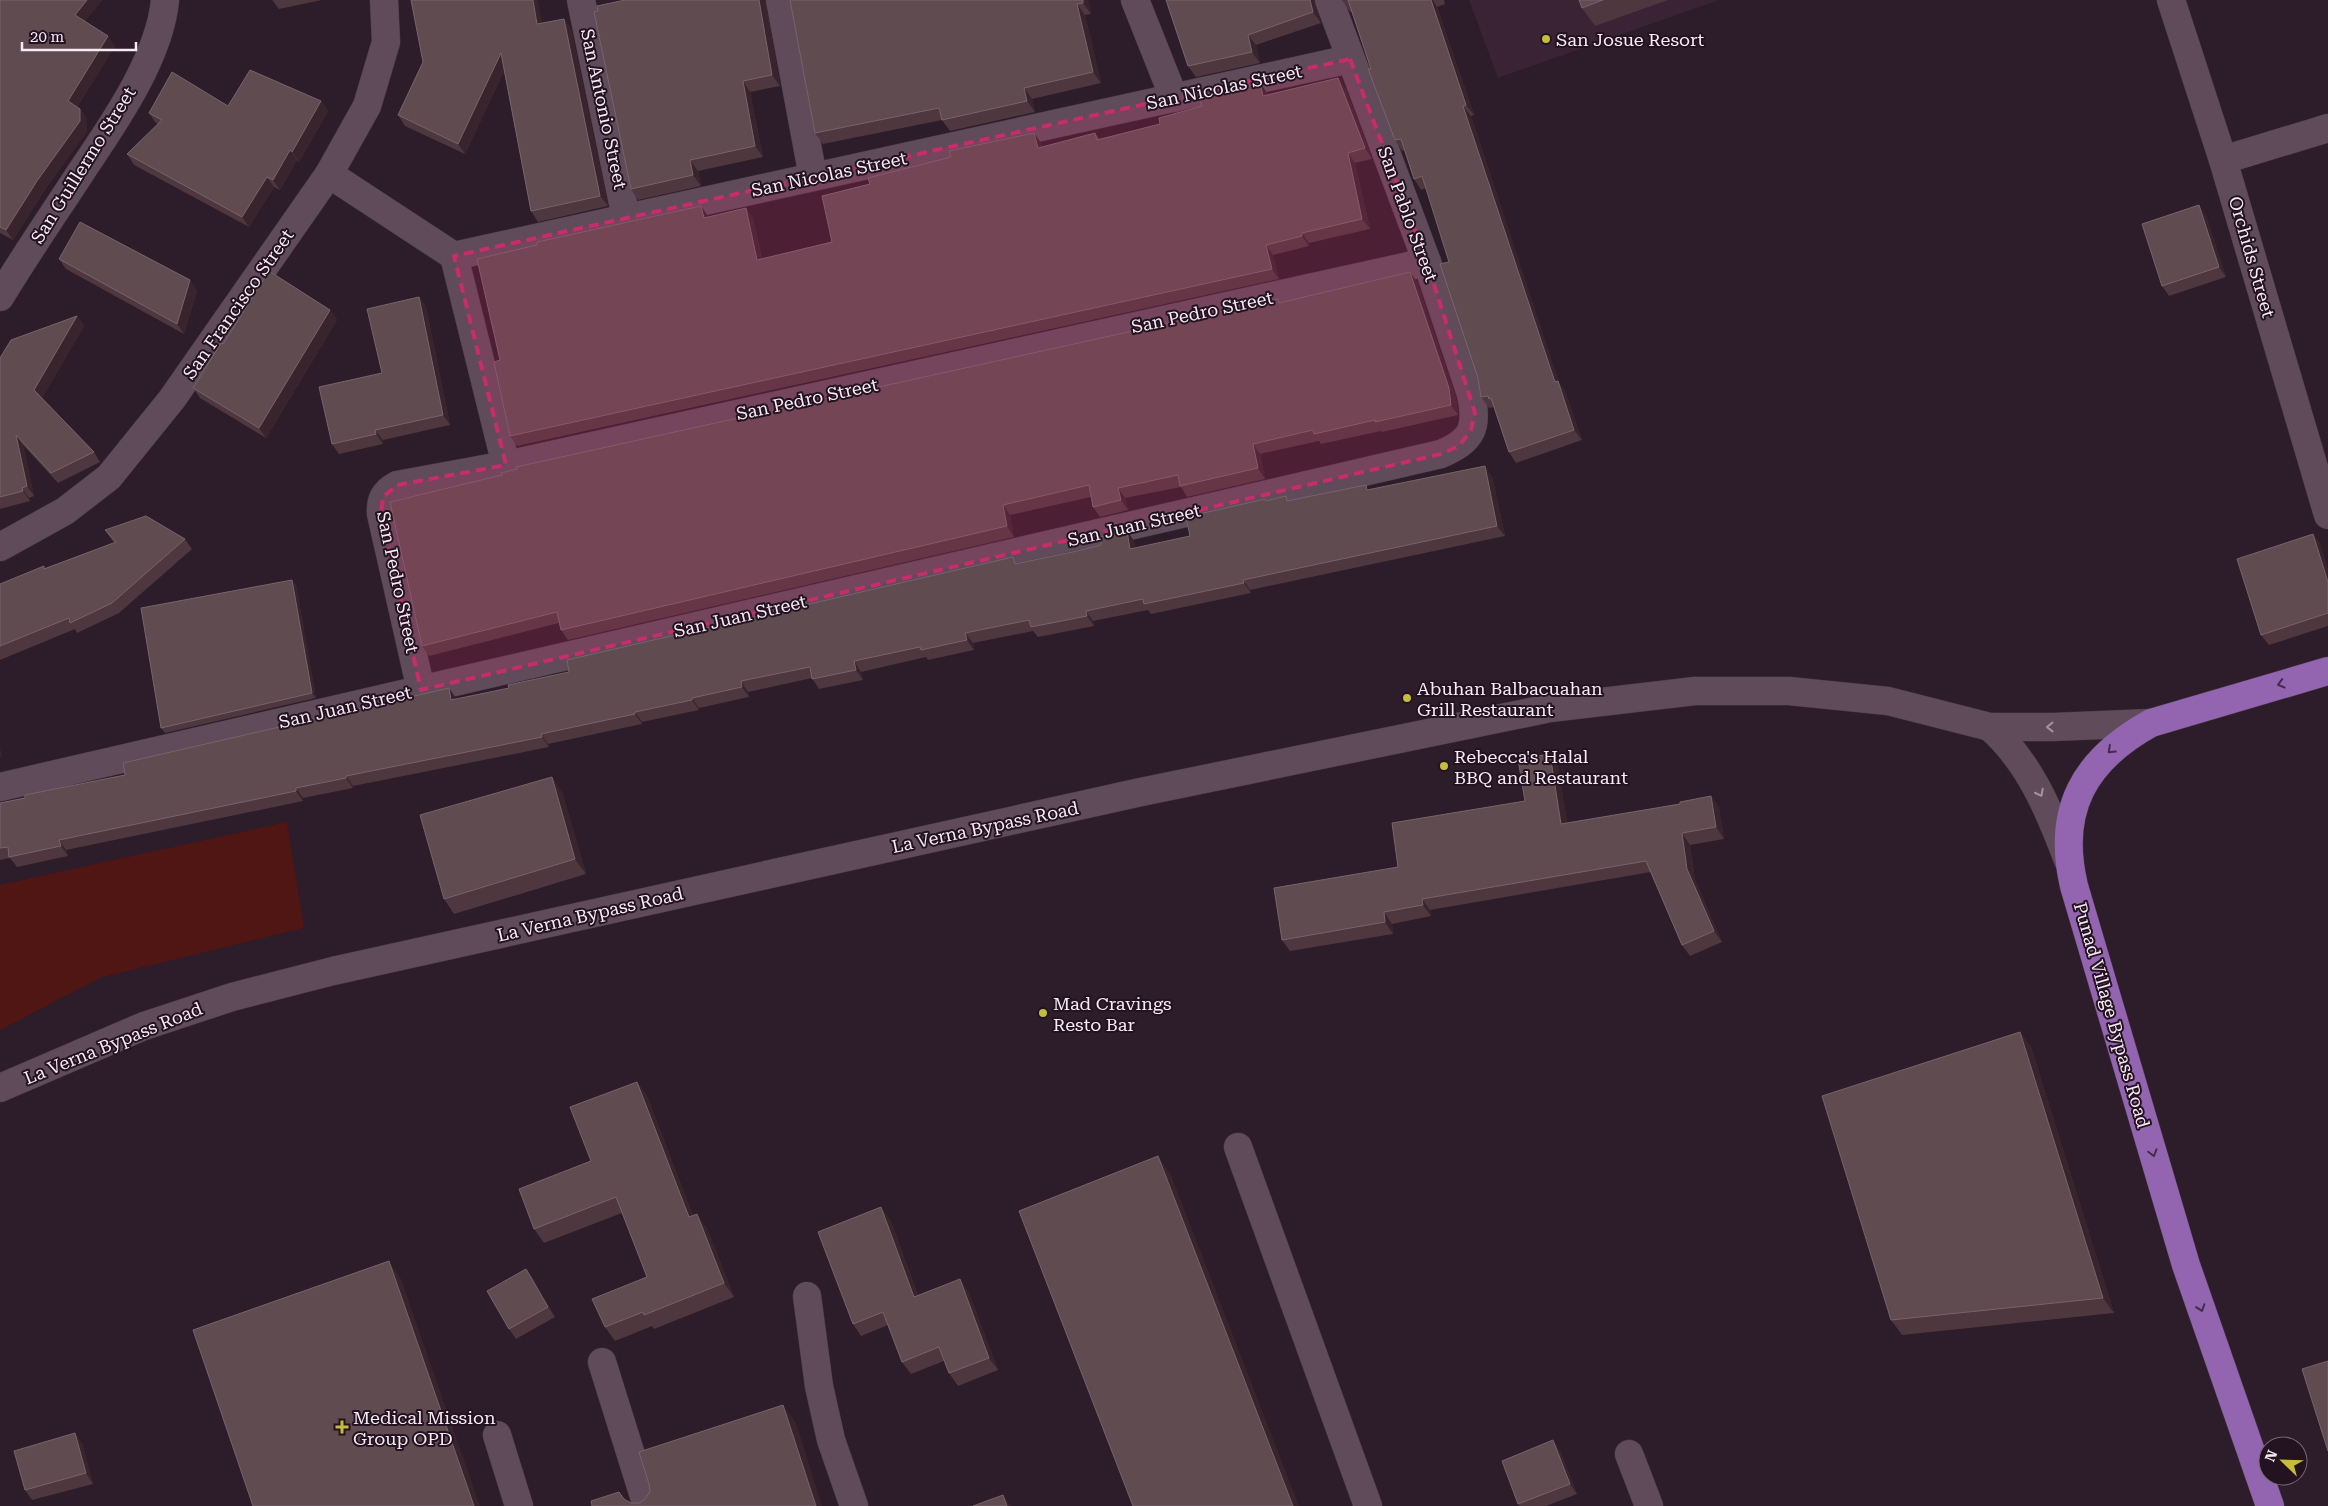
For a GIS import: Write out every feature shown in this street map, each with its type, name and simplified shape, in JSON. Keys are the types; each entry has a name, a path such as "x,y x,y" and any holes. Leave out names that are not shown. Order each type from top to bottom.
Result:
{"main road":[{"name":"Punad Village Bypass Road","path":"2270,1506 2186,1265 2068,860 2069,828 2083,785 2092,771 2114,747 2151,722 2328,671"}],"street":[{"name":"San Guillermo Street","path":"0,297 125,106 148,57 164,13 165,0"},
{"name":"San Francisco Street","path":"0,547 65,511 109,477 172,399 328,174 367,106 386,42 384,0"},
{"name":"San Antonio Street","path":"581,0 626,218"},
{"path":"780,0 813,177"},
{"path":"1135,0 1174,98"},
{"name":"San Pablo Street","path":"1329,0 1427,262 1471,394 1475,413 1471,430"},
{"name":"Orchids Street","path":"2171,0 2223,160 2328,515"},
{"name":"San Nicolas Street","path":"454,256 1350,59"},
{"path":"2223,160 2328,128"},
{"path":"328,174 454,256 506,465"},
{"name":"San Pedro Street","path":"421,690 381,514 383,497 389,490 397,486 506,465 1427,262"},
{"name":"San Juan Street","path":"0,787 1440,454 1459,446 1471,430"},
{"name":"La Verna Bypass Road","path":"0,1088 144,1026 232,997 324,974 1141,792 1550,708 1695,691 1789,692 1888,701 1990,727 2053,728 2151,722"},
{"path":"1990,727 2011,748 2030,774 2048,808 2068,860"},
{"path":"1238,1147 1368,1506"},
{"path":"807,1296 821,1395 832,1440 854,1506"},
{"path":"602,1362 647,1506"},
{"path":"497,1435 519,1506"},
{"path":"1629,1454 1649,1506"}],"highlighted area":[{"path":"1350,59 1427,262 1475,413 1471,430 1459,446 1441,454 421,690 381,514 383,497 397,485 506,465 454,256"}],"shaded area":[{"name":"San Josue Resort","path":"1469,0 1719,0 1498,78"},
{"path":"287,822 304,928 102,977 0,1030 0,885"}],"building":[{"path":"0,0 87,0 75,15 108,36 68,101 80,109 80,121 37,181 6,230 0,227"},
{"path":"411,0 533,0 537,24 564,19 600,196 531,211 501,53 458,144 398,115 423,62"},
{"path":"625,0 759,0 772,75 743,81 755,146 690,160 693,175 631,189 594,12 598,11 597,6"},
{"path":"790,0 1083,0 1083,3 1077,4 1093,72 1024,88 1027,101 942,120 939,108 815,133"},
{"path":"1166,0 1310,0 1313,12 1248,35 1252,52 1188,66"},
{"path":"1348,0 1431,0 1466,105 1463,106 1555,382 1558,381 1574,430 1509,452 1491,398 1489,399 1488,396 1481,397 1478,378 1440,264 1449,262 1422,176 1414,179 1401,139 1395,140 1368,69 1371,69"},
{"path":"1579,0 1603,0 1582,8"},
{"path":"250,70 321,101 292,152 290,150 273,180 267,177 242,217 127,154 162,120 149,113 172,72 228,106"},
{"path":"1338,78 1365,148 1348,153 1362,219 1302,233 1302,236 1266,245 1272,269 510,436 494,362 500,360 477,259 537,245 537,242 701,206 704,218 746,208 757,260 832,242 822,196 870,184 868,178 951,157 949,151 1034,133 1038,148 1095,133 1097,140 1160,124 1159,118 1202,106 1199,96 1260,83 1263,96"},
{"path":"2199,205 2219,267 2162,286 2142,224"},
{"path":"80,222 190,280 177,324 59,259"},
{"path":"269,271 330,310 259,428 193,388"},
{"path":"1410,272 1449,388 1451,405 1314,434 1313,430 1253,444 1258,468 1180,486 1178,475 1118,488 1121,500 1093,507 1089,485 1003,505 1007,526 561,630 557,612 422,646 390,502 502,475 501,473 517,469 516,467 1278,299 1279,303"},
{"path":"419,297 443,415 375,430 376,434 332,444 319,387 382,373 367,309"},
{"path":"77,316 34,390 94,452 51,473 16,435 27,486 22,488 23,491 0,497 0,358 11,340"},
{"path":"1485,466 1497,526 1243,580 1244,583 1144,604 1143,599 1086,611 1087,616 1031,627 1029,620 965,633 967,640 921,650 920,647 854,661 856,670 812,679 810,667 741,681 742,687 635,712 635,714 541,734 542,737 346,776 346,778 296,788 296,791 59,840 61,846 9,857 8,847 0,848 0,803 25,798 25,795 125,775 123,763 449,688 451,700 509,688 508,685 569,672 567,660 1013,557 1015,564 1077,551 1101,545 1100,537 1127,531 1130,549 1190,536 1186,517 1265,499 1266,501 1286,496 1287,501 1366,485 1367,490"},
{"path":"146,516 185,539 112,603 70,623 69,618 0,646 0,584 44,566 44,569 116,542 105,530"},
{"path":"2313,534 2328,582 2328,613 2261,635 2237,559"},
{"path":"292,580 312,693 161,728 141,608"},
{"path":"1550,754 1561,824 1680,804 1680,802 1711,796 1716,827 1682,833 1687,869 1714,931 1682,945 1646,861 1422,899 1423,905 1384,912 1385,922 1282,940 1274,888 1398,867 1392,823 1525,801 1518,759"},
{"path":"552,777 575,859 444,899 420,815"},
{"path":"2020,1032 2103,1298 1891,1320 1822,1096"},
{"path":"637,1082 689,1217 697,1214 724,1283 644,1315 643,1312 605,1327 592,1299 647,1277 616,1197 534,1229 519,1189 591,1161 570,1107"},
{"path":"1158,1156 1293,1506 1133,1506 1019,1211"},
{"path":"881,1207 914,1297 960,1279 989,1358 949,1373 939,1347 902,1362 883,1312 853,1324 818,1232"},
{"name":"Medical Mission Group OPD","path":"389,1261 474,1506 253,1506 193,1330"},
{"path":"526,1269 548,1307 509,1329 487,1291"},
{"path":"2328,1361 2328,1451 2302,1369"},
{"path":"783,1405 816,1506 592,1506 591,1501 619,1492 624,1499 631,1503 640,1503 646,1498 650,1491 649,1484 639,1452"},
{"path":"75,1433 86,1473 25,1490 14,1451"},
{"path":"1553,1440 1570,1484 1518,1504 1502,1461"},
{"path":"1003,1495 1007,1506 973,1506"}],"place":[{"name":"San Josue Resort","path":"1546,39"},
{"name":"Abuhan Balbacuahan Grill Restaurant","path":"1407,698"},
{"name":"Rebecca's Halal BBQ and Restaurant","path":"1444,766"},
{"name":"Mad Cravings Resto Bar","path":"1043,1013"},
{"name":"Medical Mission Group OPD","path":"342,1427"}]}
